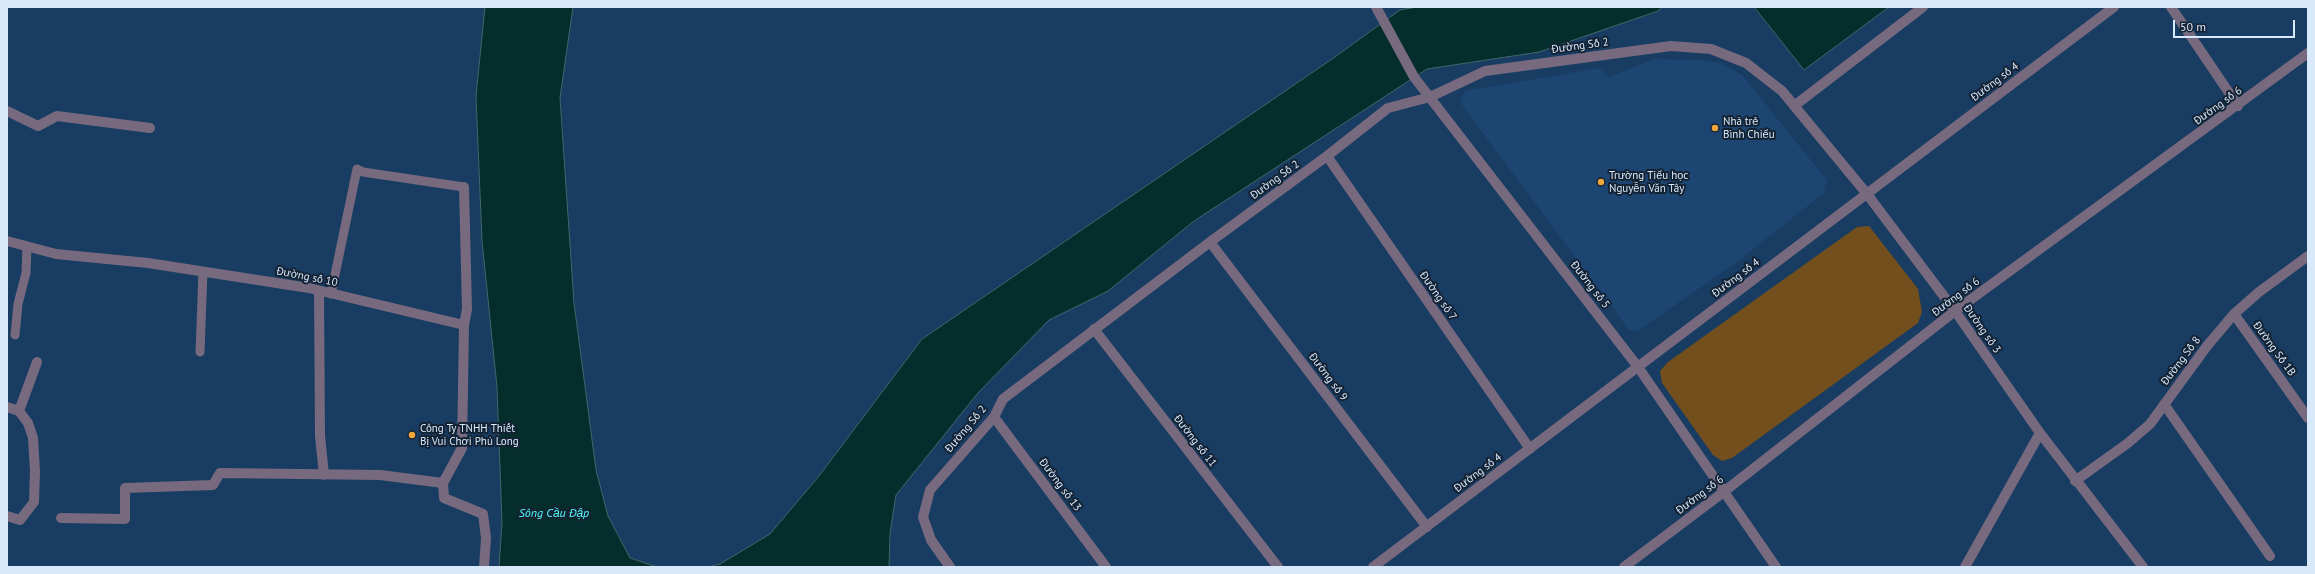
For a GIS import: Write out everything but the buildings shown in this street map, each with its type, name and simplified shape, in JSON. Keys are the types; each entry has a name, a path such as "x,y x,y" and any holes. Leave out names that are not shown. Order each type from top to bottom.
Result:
{"street":[{"path":"1794,106 1922,7"},
{"name":"Đường số 4","path":"1373,567 1530,450 2114,7"},
{"path":"2171,7 2238,106"},
{"name":"Đường số 5","path":"1377,9 1414,77 1638,367 1726,491 1776,567"},
{"name":"Đường Số 2","path":"948,567 931,540 924,517 930,490 994,417 1003,399 1210,242 1327,156 1388,108 1430,97 1485,71 1671,46 1711,49 1746,63 1782,91"},
{"name":"Đường số 6","path":"1624,567 1726,491 1955,312 2238,106 2308,53"},
{"name":"Đường số 3","path":"1782,91 1867,194 1955,312 2075,481 2142,567"},
{"path":"7,111 38,126 57,116 150,128"},
{"name":"Đường số 7","path":"1327,156 1530,450"},
{"path":"464,187 468,309 464,325 462,448 443,483 444,498 483,514 486,538 484,567"},
{"name":"Đường số 10","path":"7,241 56,254 148,263 318,291 464,325"},
{"name":"Đường số 9","path":"1210,242 1427,527"},
{"name":"Đường Số 8","path":"2075,481 2128,443 2150,424 2207,346 2234,314 2259,292 2308,256"},
{"path":"318,291 320,436 324,475"},
{"name":"Đường Số 1B","path":"2234,314 2308,418"},
{"name":"Đường số 11","path":"1094,329 1278,567"},
{"path":"19,411 37,362"},
{"path":"2164,404 2270,556"},
{"path":"7,407 19,411 28,423 33,438 35,470 34,502 20,520 7,516"},
{"name":"Đường số 13","path":"994,417 1106,567"},
{"path":"1964,567 2040,433"},
{"path":"61,518 125,519 125,488 213,485 220,473 380,475 443,483"}],"lane":[{"path":"331,294 357,169 363,172 464,187"},
{"path":"15,335 18,304 26,273 27,246"},
{"path":"200,352 203,272"}],"shaded area":[{"name":"Trường Tiểu học Nguyễn Văn Tây","path":"1654,59 1699,60 1720,63 1742,75 1827,180 1824,193 1737,262 1638,331 1629,330 1460,102 1465,91 1599,68 1609,77"},
{"path":"1869,226 1918,289 1922,312 1918,323 1732,458 1722,461 1713,455 1662,383 1660,371 1668,362 1857,227"}],"water":[{"name":"Sông Cầu Đập","path":"485,7 573,7 560,98 574,303 596,470 608,516 630,558 657,567 499,567 502,523 497,387 482,241 476,96"},
{"path":"1417,7 1662,7 1658,11 1539,52 1427,69 1194,221 1108,291 1049,320 977,394 896,495 890,533 889,567 708,567 720,564 770,534 819,476 922,339 1332,59 1400,10"},
{"path":"1754,7 1889,7 1804,70"}],"place":[{"name":"Nhà trẻ Bình Chiểu","path":"1715,128"},
{"name":"Trường Tiểu học Nguyễn Văn Tây","path":"1601,182"},
{"name":"Công Ty TNHH Thiết Bị Vui Chơi Phú Long","path":"412,435"}]}
